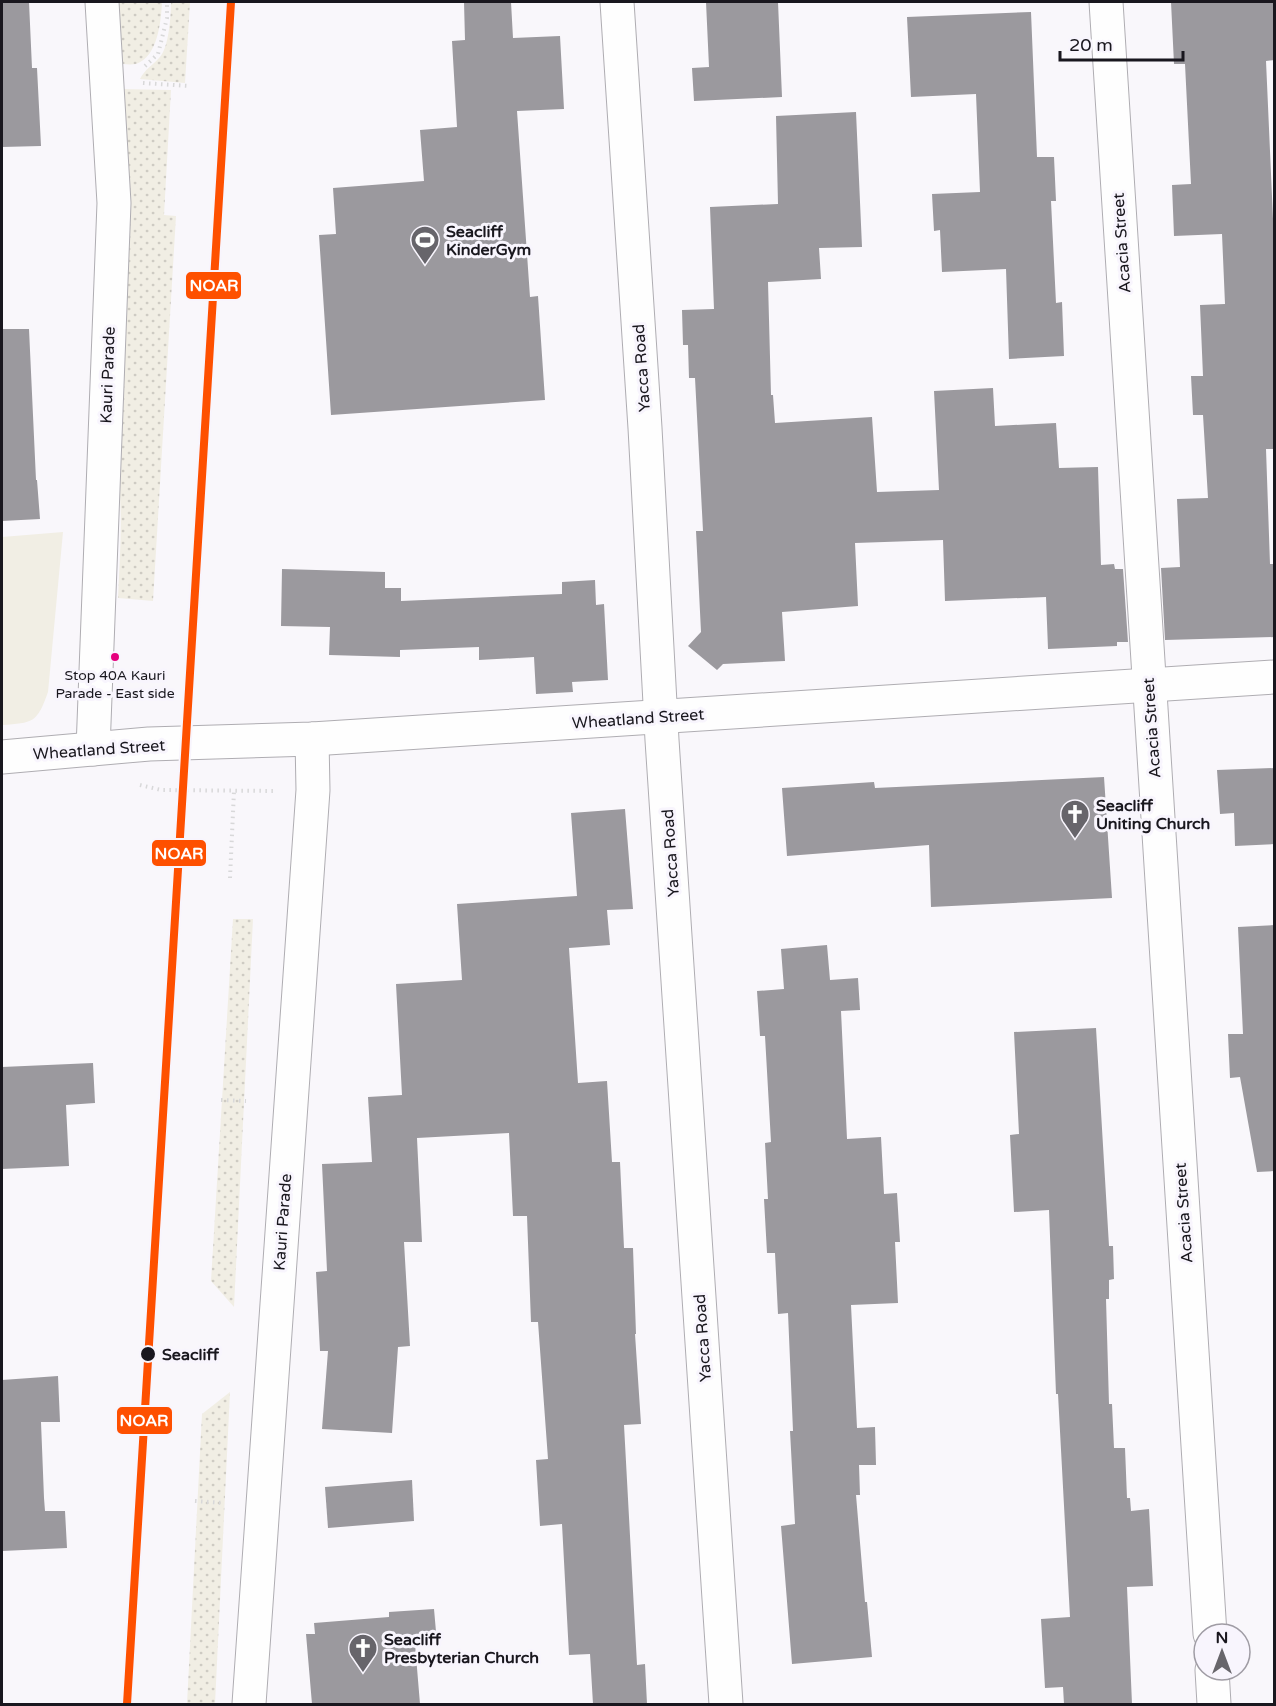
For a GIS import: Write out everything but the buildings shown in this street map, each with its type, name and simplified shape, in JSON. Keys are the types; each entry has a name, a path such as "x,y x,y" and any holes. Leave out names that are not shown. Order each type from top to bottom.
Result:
{"street":[{"name":"Kauri Parade","path":"93,749 114,202 102,2"},
{"name":"Yacca Road","path":"617,2 726,1704"},
{"name":"Acacia Street","path":"1106,2 1209,1622"},
{"name":"Wheatland Street","path":"2,757 149,744 213,744 312,739 1275,677"},
{"name":"Kauri Parade","path":"249,1704 313,790 312,739"},
{"path":"1213,1682 1214,1704"}],"path":[{"path":"143,67 158,54 167,18 167,2"},
{"path":"130,783 161,789 313,790"},
{"path":"230,878 234,791"},
{"path":"221,1100 246,1101"},
{"path":"195,1501 226,1504"}],"shaded area":[{"path":"113,2 162,2 154,46 143,60 136,64 117,64"},
{"path":"171,2 190,2 185,83 140,79 159,58 165,47 169,32"},
{"path":"120,89 171,90 164,215 176,216 153,601 118,598 121,513 116,461"},
{"path":"63,532 48,692 37,716 27,722 2,725 2,537"},
{"path":"233,919 253,919 234,1307 211,1281"},
{"path":"230,1392 215,1704 187,1704 202,1414"}],"transit line":[{"name":"NOAR","path":"127,1704 231,2"}],"place":[{"name":"Seacliff KinderGym","path":"425,266"},
{"name":"Stop 40A Kauri Parade - East side","path":"115,657"},
{"name":"Seacliff Uniting Church","path":"1075,840"},
{"name":"Seacliff","path":"148,1354"},
{"name":"Seacliff Presbyterian Church","path":"363,1674"}]}
